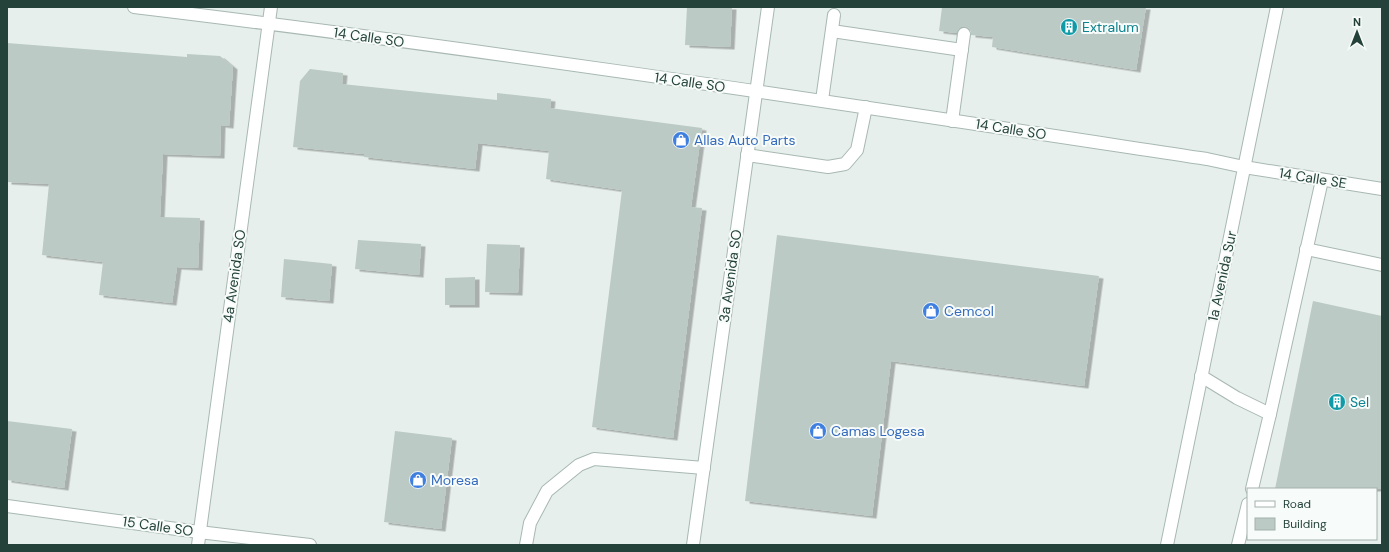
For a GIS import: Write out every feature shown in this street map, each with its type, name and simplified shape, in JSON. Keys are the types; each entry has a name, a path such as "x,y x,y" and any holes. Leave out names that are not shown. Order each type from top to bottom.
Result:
{"street":[{"name":"14 Calle SO","path":"134,7 269,23 822,100 1207,159 1244,167"},
{"name":"4a Avenida SO","path":"198,545 271,7"},
{"name":"3a Avenida SO","path":"693,545 768,7"},
{"name":"1a Avenida Sur","path":"1167,545 1277,7"},
{"path":"822,100 834,16"},
{"path":"832,31 962,50"},
{"path":"952,121 964,34"},
{"path":"747,155 828,167 845,164 857,150 866,107"},
{"name":"14 Calle SE","path":"1244,167 1382,189"},
{"path":"1252,488 1322,180"},
{"path":"1306,249 1382,265"},
{"path":"1201,376 1237,398 1270,414"},
{"path":"526,545 530,523 547,491 579,465 594,459 704,468"},
{"name":"15 Calle SO","path":"7,506 199,532 310,545"},
{"path":"1238,545 1247,508"}],"building":[{"path":"687,7 732,7 730,47 685,45"},
{"name":"Extralum","path":"942,7 1146,7 1136,70 992,47 993,37 971,35 971,31 965,27 961,27 957,33 939,31"},
{"path":"7,43 187,57 187,54 220,56 233,67 229,126 221,125 220,156 163,154 160,217 200,218 198,268 177,267 172,303 99,295 103,262 42,255 49,184 7,182"},
{"path":"310,69 343,73 342,84 497,100 497,93 551,99 550,108 702,128 691,207 702,208 673,438 592,427 622,190 546,179 549,151 478,143 475,169 364,157 364,154 293,147 300,81"},
{"name":"Cemcol","path":"777,235 1099,276 1084,386 891,361 872,516 745,501"},
{"path":"358,240 421,244 419,275 355,269"},
{"path":"487,244 520,245 518,293 485,292"},
{"path":"284,259 332,264 329,301 281,297"},
{"path":"475,277 475,305 445,305 445,278"},
{"name":"Sel","path":"1313,301 1382,316 1382,489 1275,488"},
{"path":"7,421 72,429 64,488 7,480"},
{"name":"Moresa","path":"395,431 452,438 441,529 384,522"}],"place":[{"name":"Extralum","path":"1069,27"},
{"name":"Allas Auto Parts","path":"681,140"},
{"name":"Cemcol","path":"931,311"},
{"name":"Sel","path":"1337,402"},
{"name":"Camas Logesa","path":"818,431"},
{"name":"Moresa","path":"418,480"}]}
